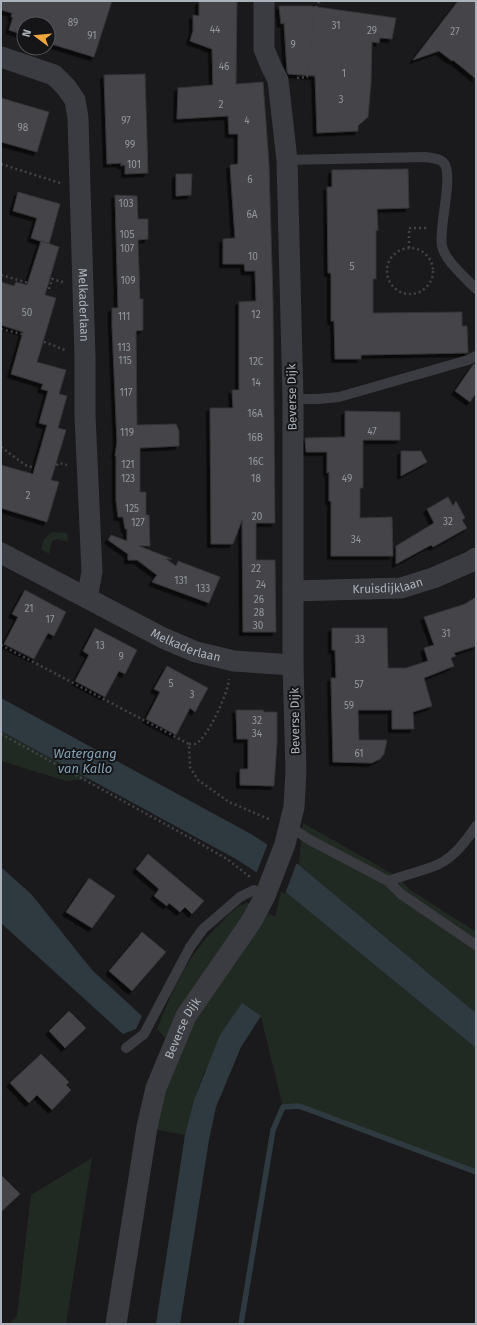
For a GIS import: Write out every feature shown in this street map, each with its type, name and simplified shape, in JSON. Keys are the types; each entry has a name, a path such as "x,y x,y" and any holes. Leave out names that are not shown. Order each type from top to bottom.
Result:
{"street":[{"path":"264,1 264,49 270,66 278,80"},
{"name":"Melkaderlaan","path":"1,57 54,75 66,87 74,100 78,118 85,357 85,415 92,572 87,598"},
{"name":"Beverse Dijk","path":"116,1324 147,1128 156,1088 186,1016 251,922 266,893 289,831 294,807 296,771 293,665 293,399 287,160 278,80"},
{"name":"Melkaderlaan","path":"1,553 163,638 196,652 230,660 293,665"},
{"name":"Kruisdijklaan","path":"293,591 401,588 433,578 476,558"}],"lane":[{"path":"287,160 425,157 436,158 443,162 447,169 448,181 442,228 442,246 446,254 476,289"},
{"path":"293,399 339,397 468,360 476,356"},
{"path":"388,881 440,863 454,853 470,836 476,826"},
{"path":"289,831 310,840 388,881 401,894 476,945"},
{"path":"126,1048 144,1034 190,947 204,929 240,897 254,890 266,893"}],"path":[{"path":"278,80 307,77 314,13 319,1"},
{"path":"1,164 66,184"},
{"path":"409,248 409,228 442,228"},
{"path":"409,248 424,252 429,258 433,273 431,281 426,287 420,292 412,294 398,291 389,280 387,273 391,259 396,253 409,248"},
{"path":"1,275 49,289 52,279 69,284"},
{"path":"1,329 26,335 85,357"},
{"path":"1,448 25,465 49,472 59,463 74,467"},
{"path":"1,645 189,744 195,744 204,738 226,695 229,683 230,660"},
{"path":"1,734 220,855 266,893"},
{"path":"189,744 190,767 198,780 229,802 262,817 275,821 289,831"}],"shaded area":[{"path":"52,532 67,533 68,542 58,539 52,541 49,554 41,549 44,539"},
{"path":"1,731 89,779 66,781 1,761"},
{"path":"303,823 398,877 409,889 476,932 476,1013 299,865"},
{"path":"282,889 476,1048 476,1172 299,1106 283,1107 261,1017 252,1011 204,1072 194,1100 185,1135 153,1129 177,1051 157,1029 182,973 205,939 238,906 251,903 275,917"},
{"path":"92,1158 66,1324 9,1324 17,1315 31,1195"}],"water":[{"name":"Watergang van Kallo","path":"1,698 251,834 299,865 476,1013 476,1048 282,889 236,859 1,731"},
{"path":"1,867 32,895 92,970 142,1016 136,1029 123,1034 1,923"},
{"path":"242,1003 261,1016 241,1047 216,1107 209,1140 180,1324 156,1324 185,1135 194,1100 220,1035"}],"pier":[{"path":"268,843 297,862 285,894 256,874"}],"building":[{"path":"1,1 112,1 94,57 56,45 56,16 16,16 16,32 9,30 13,17 11,17 12,13 1,10"},
{"path":"199,1 237,1 236,84 263,82 269,164 273,301 275,523 256,523 256,560 275,560 276,632 243,632 242,520 233,544 211,544 210,408 233,408 232,390 239,390 239,302 256,301 255,271 245,271 244,264 223,264 223,239 235,238 230,165 238,164 238,134 229,134 228,116 177,119 178,88 213,85 212,49 190,41 193,31 193,15 199,16"},
{"path":"458,1 476,1 476,79 453,60 452,61 439,51 413,60"},
{"path":"279,6 310,6 396,18 392,39 380,38 379,43 372,42 368,117 358,126 358,131 317,133 315,76 288,74 284,23 281,24"},
{"path":"145,74 148,173 125,174 125,165 121,166 121,163 107,164 104,75"},
{"path":"1,98 49,112 37,152 1,142"},
{"path":"408,169 409,208 377,209 378,231 376,230 376,279 373,279 373,313 462,312 462,326 467,326 468,353 361,355 361,359 335,359 334,321 331,321 331,273 328,273 327,187 332,187 332,170"},
{"path":"176,174 192,174 191,195 176,196"},
{"path":"18,192 60,204 49,244 31,238 37,218 13,211"},
{"path":"115,195 137,196 138,219 148,219 148,239 138,240 140,299 143,299 143,330 136,331 137,425 176,424 179,431 179,446 140,448 140,492 146,492 146,515 149,515 150,546 139,546 172,559 166,559 176,566 178,561 220,577 209,603 152,582 157,575 137,560 128,560 128,554 108,540 111,535 127,541 127,529 125,529 123,517 118,517 116,500 115,456 117,442 112,325 112,308 118,308"},
{"path":"41,241 59,247 45,295 56,298 37,362 66,370 59,394 67,396 58,428 66,430 51,480 59,482 47,522 1,508 1,465 33,474 47,425 39,423 48,391 41,389 43,384 11,374 23,332 1,325 1,282 14,286 16,282 27,285"},
{"path":"476,363 476,393 470,402 455,391"},
{"path":"345,411 400,412 400,440 363,440 363,488 360,488 360,518 392,517 393,556 331,556 331,501 329,501 327,452 306,452 305,438 345,437"},
{"path":"401,451 421,451 427,462 401,476"},
{"path":"448,497 453,506 456,501 465,518 462,520 467,528 433,547 431,545 396,564 396,546 434,523 427,509"},
{"path":"25,590 66,612 54,636 48,633 34,659 4,644 18,617 12,614"},
{"path":"476,597 476,646 454,653 456,656 451,658 454,666 424,678 432,706 413,712 414,729 392,729 392,710 358,710 359,740 387,740 384,754 380,759 372,763 333,762 331,678 336,678 335,650 332,650 332,628 387,628 388,668 406,668 428,661 424,648 434,645 424,617 465,604"},
{"path":"95,628 137,650 125,674 119,671 105,697 75,681 89,655 83,651"},
{"path":"167,666 208,688 195,712 190,708 176,735 146,719 160,692 154,689"},
{"path":"236,710 263,710 264,712 277,712 277,743 274,786 240,785 240,769 248,769 248,739 237,739"},
{"path":"148,854 204,901 192,914 185,907 180,912 169,903 167,906 154,896 159,889 136,869"},
{"path":"89,878 115,896 92,928 66,912"},
{"path":"142,932 166,952 132,991 109,971"},
{"path":"69,1011 86,1028 65,1048 49,1031"},
{"path":"41,1054 69,1082 66,1085 71,1090 52,1110 37,1095 29,1103 10,1083"},
{"path":"1,1175 20,1194 1,1212"}],"waterway":[{"path":"241,1324 273,1130 283,1107 299,1106 476,1172"}]}
